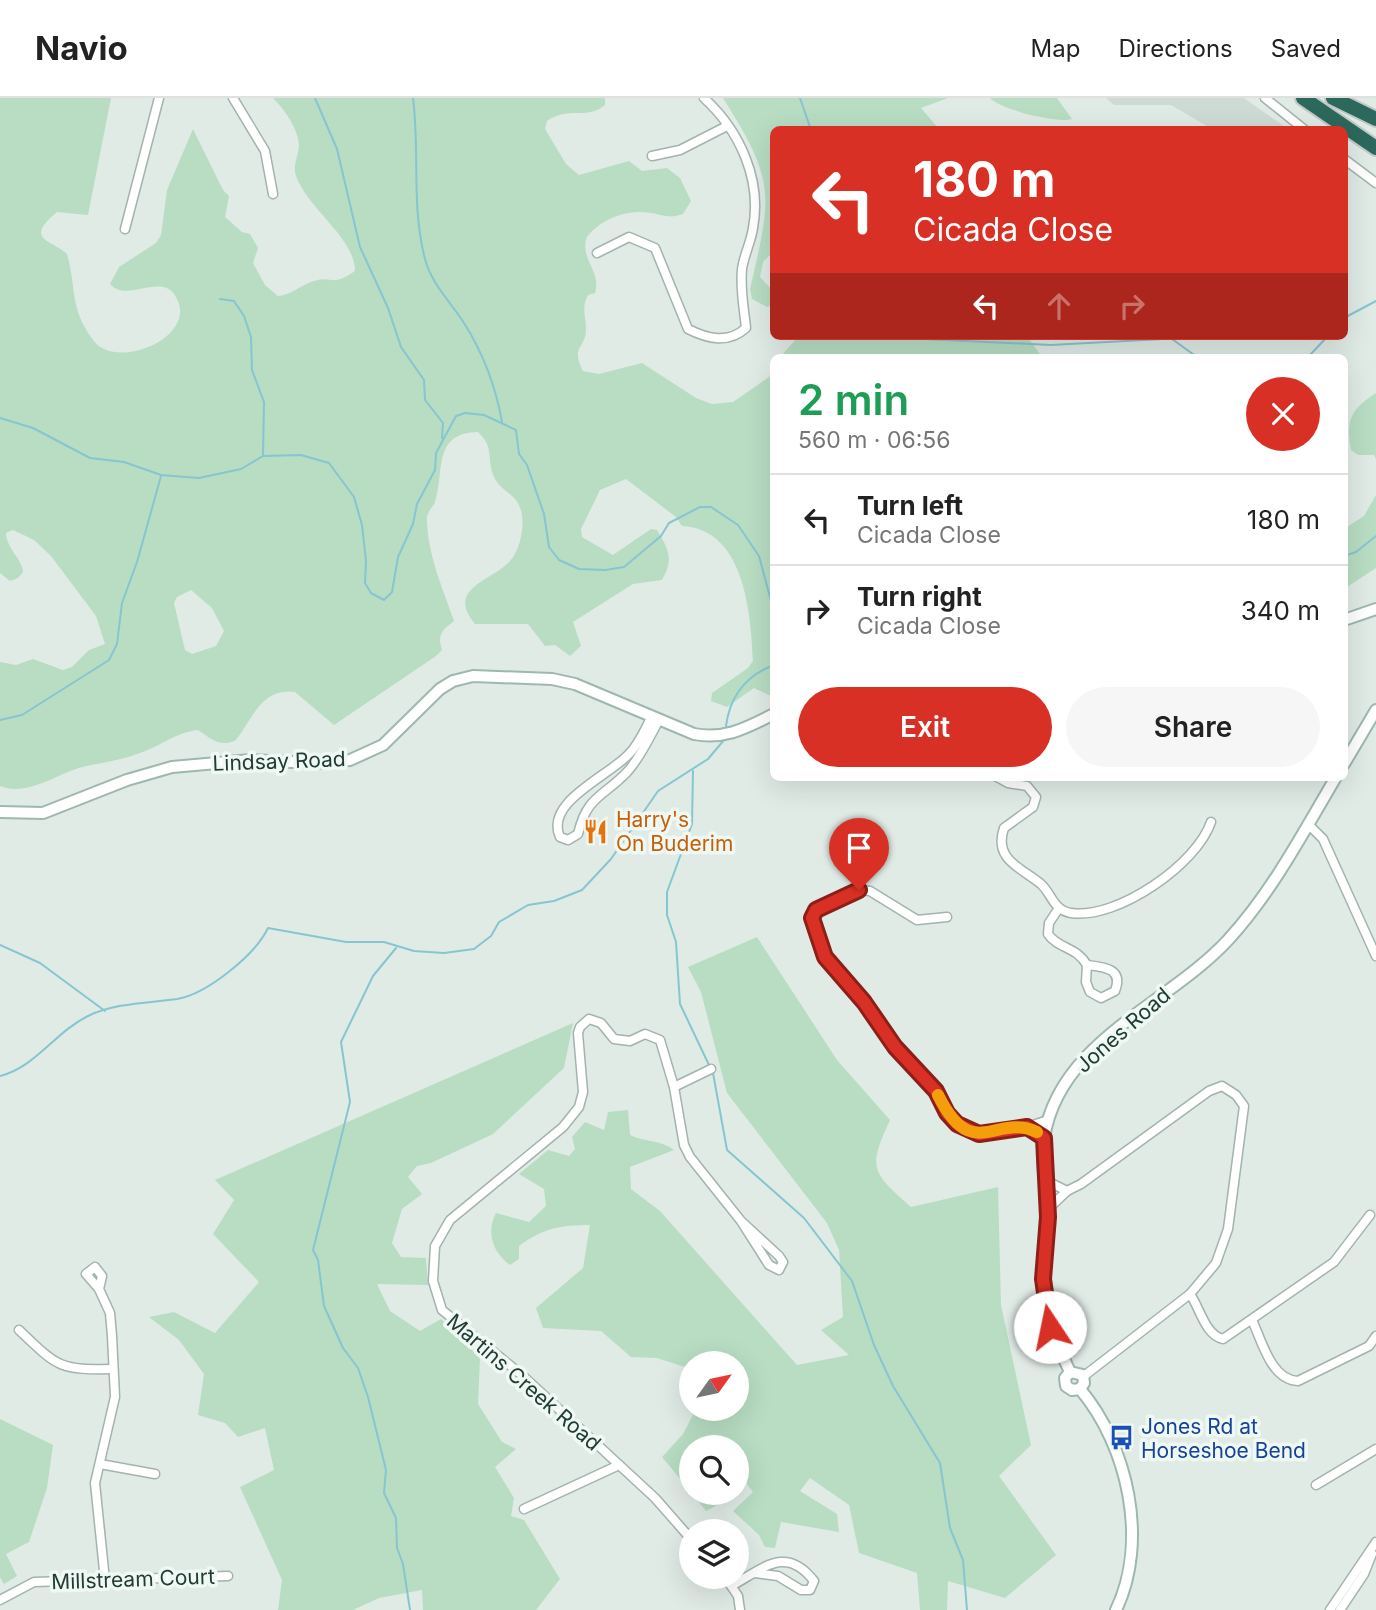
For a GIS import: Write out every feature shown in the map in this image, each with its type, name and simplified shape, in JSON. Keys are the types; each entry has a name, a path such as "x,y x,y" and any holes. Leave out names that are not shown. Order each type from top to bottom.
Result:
{"highway":[{"path":"1303,98 1344,126"},
{"path":"1333,98 1376,119"},
{"path":"1348,129 1376,148"}],"main road":[{"path":"1348,619 1376,609"},
{"name":"Lindsay Road","path":"0,812 43,813 127,780 173,767 251,760 327,763 350,760 383,745 440,689 463,678 563,681 694,734 719,737 770,716"},
{"path":"1348,757 1376,710"},
{"name":"Jones Road","path":"1070,1372 1050,1327 1044,1300 1047,1210 1044,1138 1048,1120 1067,1080 1085,1058 1226,942 1268,889 1334,781"},
{"path":"1078,1371 1084,1376 1080,1389 1072,1391 1066,1386 1065,1380 1070,1372 1078,1371"},
{"path":"1080,1389 1116,1452 1128,1495 1132,1542 1127,1578 1116,1610"}],"street":[{"path":"125,229 159,98"},
{"path":"233,98 265,151 272,194"},
{"path":"597,253 629,237 656,248 688,329 706,338 729,338 746,328 741,291 743,265 753,230 757,200 751,170 727,126 704,98"},
{"path":"1265,98 1300,126"},
{"path":"652,156 680,150 727,126"},
{"path":"1348,162 1376,183"},
{"path":"656,718 639,757 626,773 590,801 583,813 578,834 568,840 560,837 557,821 564,807 630,754 656,718"},
{"path":"1004,781 1027,786 1034,792 1032,807 1004,828 1002,846 1010,862 1040,884 1059,908 1079,913 1112,906 1139,895 1203,842 1211,822"},
{"path":"1308,824 1323,839 1376,956"},
{"path":"947,918 917,920 870,891 859,890 816,910 812,918 825,957 864,1002 895,1047 936,1091 947,1113 957,1124 979,1134 1027,1127 1048,1120"},
{"path":"1059,908 1049,923 1048,934 1056,942 1077,952 1087,965 1086,982 1090,992 1101,998 1115,991 1118,984 1114,972 1107,967 1087,965"},
{"name":"Martins Creek Road","path":"619,1465 523,1376 442,1310 433,1281 435,1246 450,1220 573,1117 583,1092 578,1033 582,1023 595,1020 607,1028 614,1039 630,1041 645,1034 660,1040 674,1087 684,1145 690,1157 741,1221 769,1265 779,1270 783,1262 779,1256 741,1221"},
{"path":"674,1087 711,1069"},
{"path":"1047,1210 1067,1191 1082,1184 1209,1091 1222,1086 1236,1095 1244,1106 1244,1121 1225,1239 1216,1262 1191,1294 1084,1376"},
{"path":"1027,1127 1044,1138"},
{"path":"1045,1180 1067,1191"},
{"path":"1191,1294 1216,1337 1223,1339 1334,1262 1370,1214"},
{"path":"99,1289 110,1313 115,1397 95,1483 104,1580"},
{"path":"1252,1320 1277,1372 1287,1381 1298,1381 1369,1346 1376,1336"},
{"path":"19,1330 55,1364 83,1370 113,1369"},
{"path":"1315,1485 1376,1450"},
{"path":"100,1464 155,1474"},
{"path":"524,1509 619,1465 655,1498 679,1525"},
{"path":"1330,1610 1376,1543"},
{"path":"1340,1610 1364,1574 1376,1543"},
{"path":"749,1576 776,1561 793,1562 814,1581 810,1590 801,1590 778,1576 755,1573"},
{"name":"Millstream Court","path":"0,1600 33,1582 228,1576"},
{"path":"734,1589 742,1609"}],"shaded area":[{"path":"1106,98 1244,98 1284,126 1207,126 1171,105 1114,105"}],"green space":[{"path":"0,98 111,98 88,215 57,212 47,221 41,234 67,254 80,318 93,340 104,349 120,352 137,351 153,345 168,335 177,323 180,309 174,294 168,289 151,287 125,291 110,284 119,267 156,243 161,235 167,190 193,129 223,190 229,196 225,217 242,232 250,234 258,248 253,263 265,285 278,296 314,281 336,280 355,271 347,247 310,200 296,176 299,144 296,131 273,98 605,98 605,105 598,110 563,114 547,121 545,129 566,164 579,175 629,161 642,171 667,168 680,178 691,201 683,214 674,216 633,212 616,216 593,230 587,237 586,252 596,285 595,293 588,295 585,304 585,336 578,352 583,371 599,374 642,363 696,398 712,404 733,402 770,375 770,696 754,688 727,707 711,701 712,693 748,668 753,661 750,620 740,576 719,541 703,531 682,526 676,517 626,479 600,490 581,529 582,537 613,555 651,529 657,530 665,543 669,560 662,580 633,584 573,622 581,646 570,656 555,645 545,646 528,624 475,624 467,612 465,602 468,594 510,561 519,545 522,527 520,507 497,483 487,443 478,432 463,434 447,446 435,502 427,518 433,560 454,621 442,633 442,650 334,725 295,692 284,692 266,699 236,740 231,742 216,741 198,730 180,734 145,751 79,768 30,787 10,789 0,786 0,662 16,665 33,659 63,670 72,667 89,650 105,644 96,616 51,556 34,540 13,530 6,533 7,539 23,572 10,581 0,573","holes":["191,590 212,608 224,631 216,646 192,654 185,650 174,603 177,597"]},
{"path":"723,98 948,98 921,108 936,126 770,126 770,255 763,262 760,277 770,288 770,306 767,307 752,299 750,289 763,231 765,189 761,170"},
{"path":"990,98 1057,98 1072,119 1029,114 1005,107"},
{"path":"795,340 1030,340 1040,354 783,354"},
{"path":"1376,393 1376,459 1374,455 1358,455 1351,450 1349,431 1355,411"},
{"path":"1376,495 1376,568 1348,586 1348,526 1364,516"},
{"path":"757,937 837,1060 890,1120 878,1149 877,1169 888,1186 911,1207 998,1187 1001,1305 1031,1445 999,1476 1056,1555 1005,1598 948,1581 947,1610 920,1610 917,1573 859,1553 849,1505 810,1478 800,1491 837,1514 839,1532 781,1522 775,1548 765,1547 759,1535 749,1526 749,1519 742,1519 733,1511 739,1505 749,1505 749,1496 753,1492 749,1487 749,1435 682,1435 690,1421 749,1421 749,1351 679,1351 679,1365 657,1358 631,1357 601,1331 543,1328 536,1308 583,1268 590,1225 561,1227 536,1235 519,1246 519,1259 510,1265 495,1248 491,1227 496,1213 529,1222 546,1206 544,1189 519,1174 548,1150 569,1156 575,1149 572,1137 585,1122 604,1130 608,1112 628,1110 630,1135 664,1144 674,1150 630,1167 631,1189 660,1211 797,1365 849,1355 821,1330 843,1317 839,1250 827,1223 727,1093 701,992 688,967"},
{"path":"573,1023 564,1068 493,1134 431,1163 417,1166 408,1177 422,1194 402,1209 392,1243 401,1257 426,1258 428,1285 377,1284 390,1311 420,1331 441,1319 480,1358 478,1404 502,1442 516,1449 495,1467 514,1498 511,1516 524,1520 560,1579 536,1610 423,1610 422,1590 379,1598 353,1610 278,1610 282,1580 240,1487 274,1470 265,1428 238,1437 225,1423 198,1415 204,1374 179,1340 149,1317 174,1312 215,1333 259,1282 213,1234 234,1200 215,1180"},
{"path":"0,1419 53,1445 47,1488 29,1542 6,1554 17,1576 4,1584 0,1577"},
{"path":"679,1438 679,1478 662,1457"},
{"path":"701,1505 717,1505 706,1511"}],"waterway":[{"path":"315,98 337,149 360,247 388,308 401,347 424,380 425,400 443,423 442,438"},
{"path":"413,98 418,219 425,259 437,285 477,346 496,396 502,422"},
{"path":"800,98 810,126"},
{"path":"220,299 234,301 244,316 251,337 252,370 264,402 263,455"},
{"path":"1348,316 1376,301"},
{"path":"945,340 1051,345 1152,340"},
{"path":"1173,340 1193,354"},
{"path":"1311,354 1324,340"},
{"path":"0,418 33,428 90,458 124,462 161,475 199,478 241,469 263,456 301,455 329,463 354,497 362,525 366,561 365,583 371,593 384,600 392,592 398,557 413,524 417,504 435,470 436,453 456,416 465,413 484,415 516,430 519,454 527,465 544,514 549,547 559,560 579,569 605,570 624,567 661,536 669,523 700,507 711,507 738,525 759,556 770,597"},
{"path":"0,720 22,715 109,660 117,644 122,603 137,562 161,476"},
{"path":"1348,555 1356,552 1376,536"},
{"path":"726,726 735,696 747,681 770,667"},
{"path":"0,1076 24,1065 88,1016 120,1006 177,999 202,990 229,972 253,950 268,928 346,942 384,942 414,951 444,953 474,949 491,936 499,922 528,905 554,901 582,890 611,859 658,791 708,759 724,740"},
{"path":"693,771 692,824 667,892 667,915 676,942 680,1004 709,1065"},
{"path":"0,945 40,963 105,1011"},
{"path":"396,948 373,976 341,1042 350,1102 313,1250 318,1260 324,1306 343,1348 358,1368 368,1397 386,1470 384,1493 396,1518 397,1548 403,1564 410,1610"},
{"path":"713,1073 727,1150 804,1218 852,1281 874,1345 893,1386 940,1463 950,1528 963,1560 967,1610"}],"slow traffic":[{"path":"938,1095 947,1113 965,1129 979,1134 1027,1127 1037,1132"}],"place":[{"name":"Harry's On Buderim","path":"596,831"},
{"name":"Jones Rd at Horseshoe Bend","path":"1121,1438"}],"route":[{"path":"859,890 816,910 812,918 825,957 864,1002 895,1047 936,1091 947,1113 957,1124 979,1134 1027,1127 1044,1138 1048,1217 1043,1279 1050,1327"}]}
